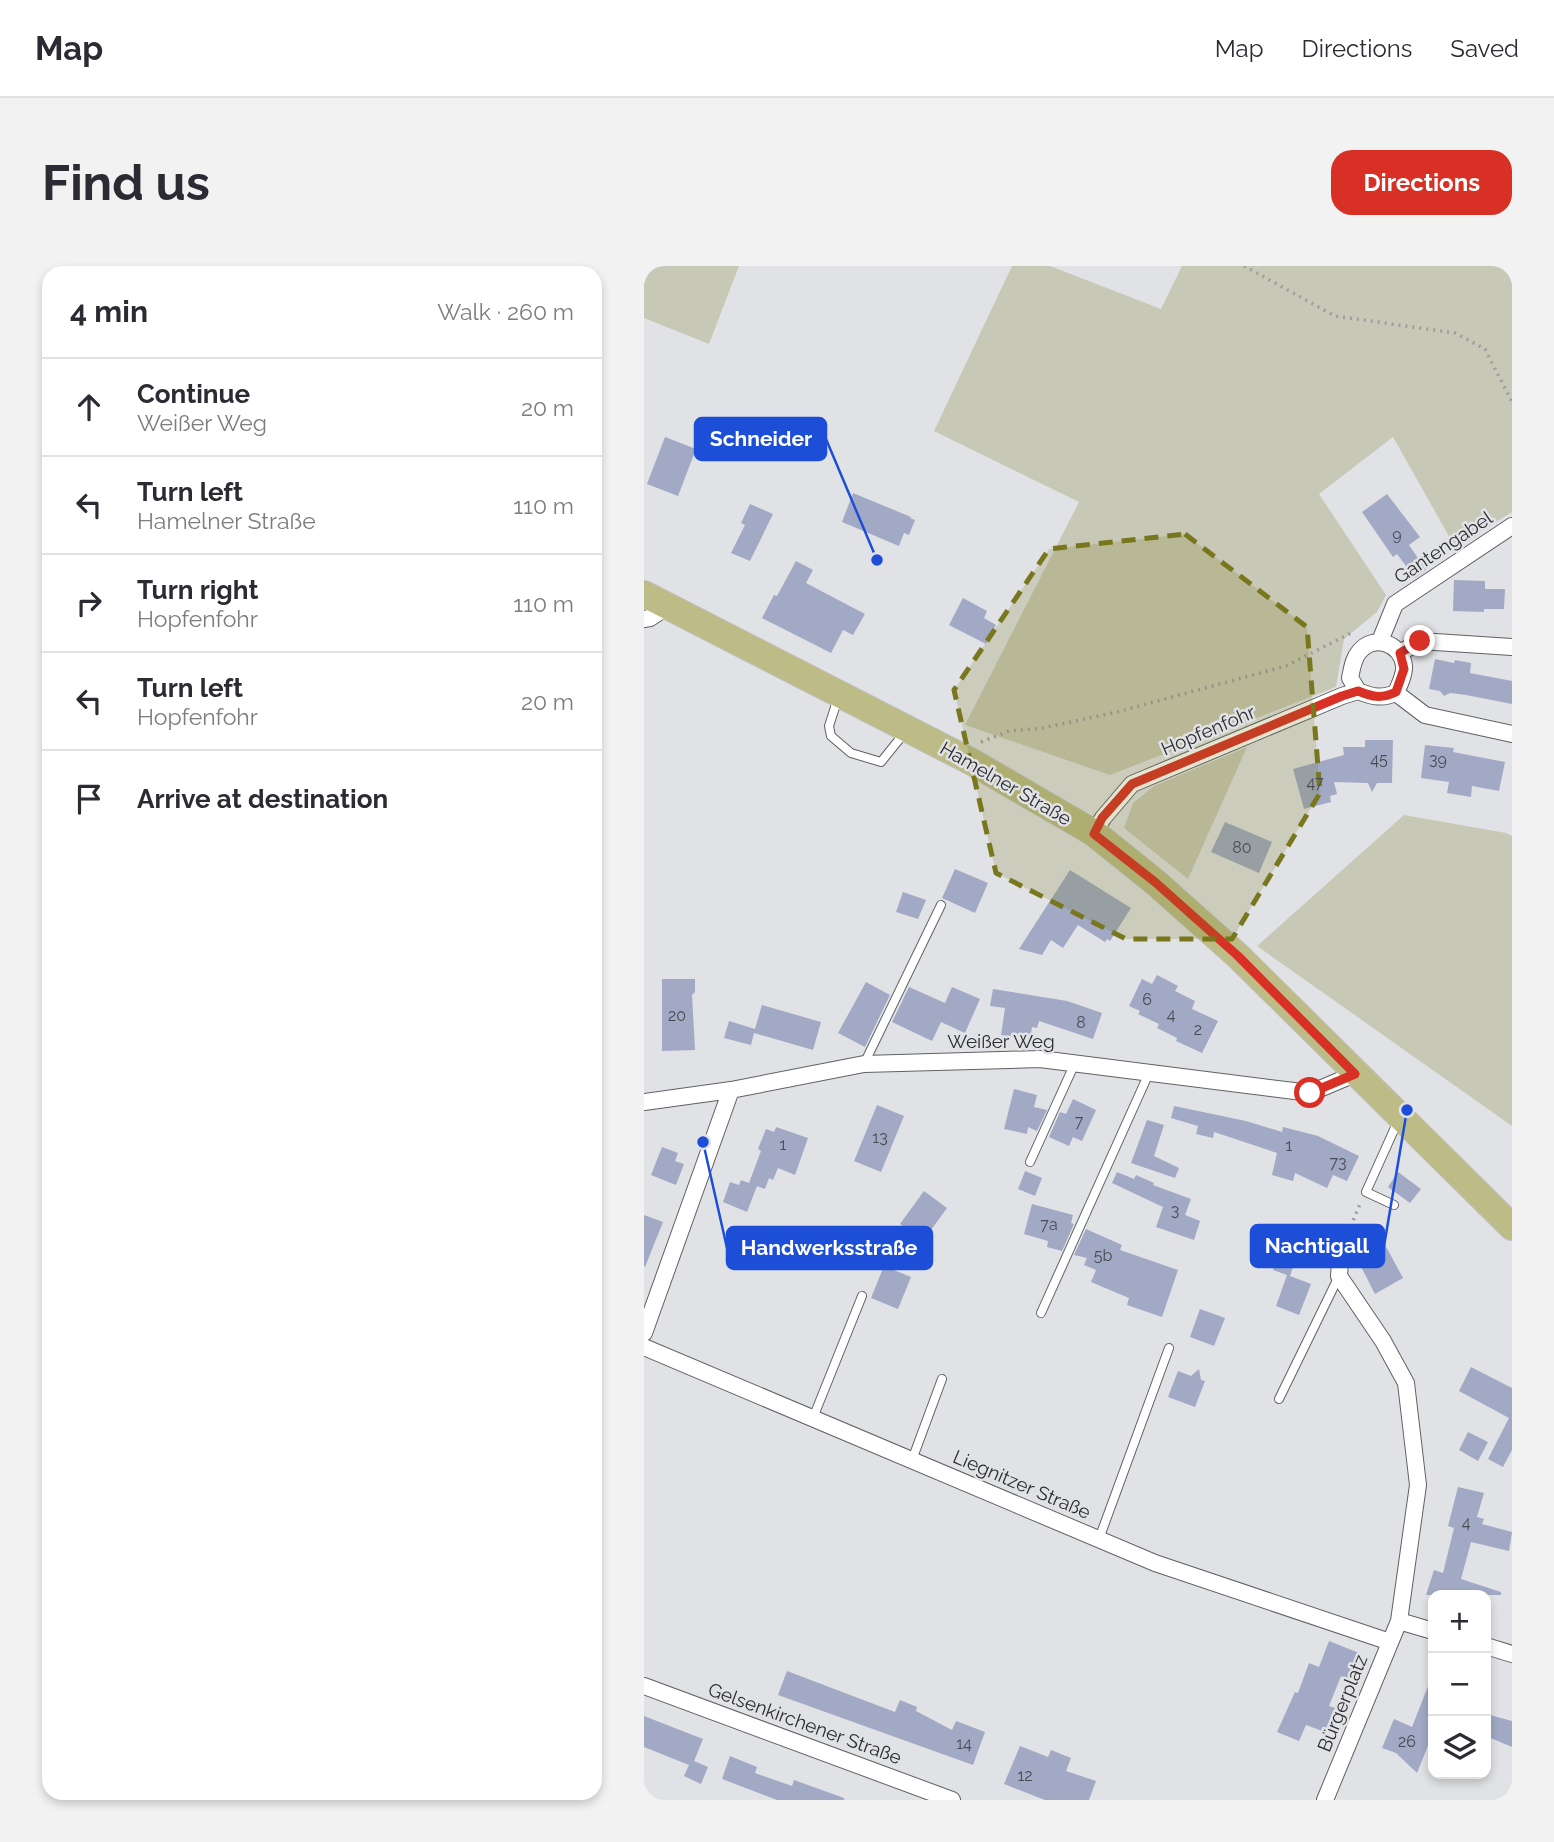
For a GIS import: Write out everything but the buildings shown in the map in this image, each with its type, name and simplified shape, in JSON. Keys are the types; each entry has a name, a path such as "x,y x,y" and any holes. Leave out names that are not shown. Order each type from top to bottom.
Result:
{"main road":[{"name":"Hamelner Straße","path":"656,600 972,762 1094,834 1155,882 1238,956 1512,1227"}],"street":[{"name":"Gantengabel","path":"1380,641 1395,604 1512,526"},
{"name":"Hamelner Straße","path":"644,619 650,618 656,600"},
{"path":"1358,691 1350,678 1354,660 1361,649 1380,641 1390,644 1400,653 1404,669 1396,692 1425,715 1512,734"},
{"path":"1400,653 1420,641 1512,647"},
{"name":"Hopfenfohr","path":"1094,834 1102,818 1132,784 1358,691 1384,698 1396,692"},
{"name":"Weißer Weg","path":"644,1102 732,1090 864,1065 1040,1059 1310,1093 1355,1074"},
{"path":"644,1333 732,1090"},
{"path":"1339,1276 1341,1247"},
{"name":"Bürgerplatz","path":"1325,1800 1399,1621 1419,1485 1406,1383 1396,1362 1339,1276"},
{"name":"Liegnitzer Straße","path":"644,1347 1156,1563 1390,1642"},
{"path":"1399,1621 1428,1630"},
{"path":"1491,1648 1512,1654"},
{"name":"Gelsenkirchener Straße","path":"644,1685 952,1800"}],"lane":[{"path":"840,694 829,726 831,736 851,752 881,762 908,729"},
{"path":"864,1065 941,905"},
{"path":"1030,1162 1075,1063"},
{"path":"1041,1312 1149,1073"},
{"path":"1394,1205 1366,1192 1400,1116"},
{"path":"1279,1399 1339,1276"},
{"path":"813,1418 862,1296"},
{"path":"1100,1539 1169,1348"},
{"path":"912,1461 942,1379"}],"path":[{"path":"1244,266 1335,316 1455,333 1485,349 1512,402"},
{"path":"978,743 1009,730 1043,728 1117,712 1286,666 1356,630"},
{"path":"1341,1247 1366,1192"}],"highlighted area":[{"path":"1185,534 1307,627 1320,793 1232,939 1126,939 996,873 954,690 1049,549"}],"green space":[{"path":"644,266 739,266 709,344 644,318"},
{"path":"1012,266 1050,266 1161,309 1182,266 1512,266 1512,512 1455,547 1393,437 1319,494 1386,595 1377,612 1344,639 1336,687 1110,775 965,725 1079,502 934,431"},
{"path":"1247,747 1188,879 1124,828 1133,803 1154,786"},
{"path":"1404,815 1512,836 1512,1126 1257,946"}],"place":[{"name":"Schneider","path":"877,560"},
{"name":"Nachtigall","path":"1407,1110"},
{"name":"Handwerksstraße","path":"703,1142"}],"route":[{"path":"1310,1093 1355,1074 1238,956 1155,882 1094,834 1102,818 1132,784 1342,696 1358,691 1384,698 1396,692 1404,669 1400,653 1420,641"}]}
